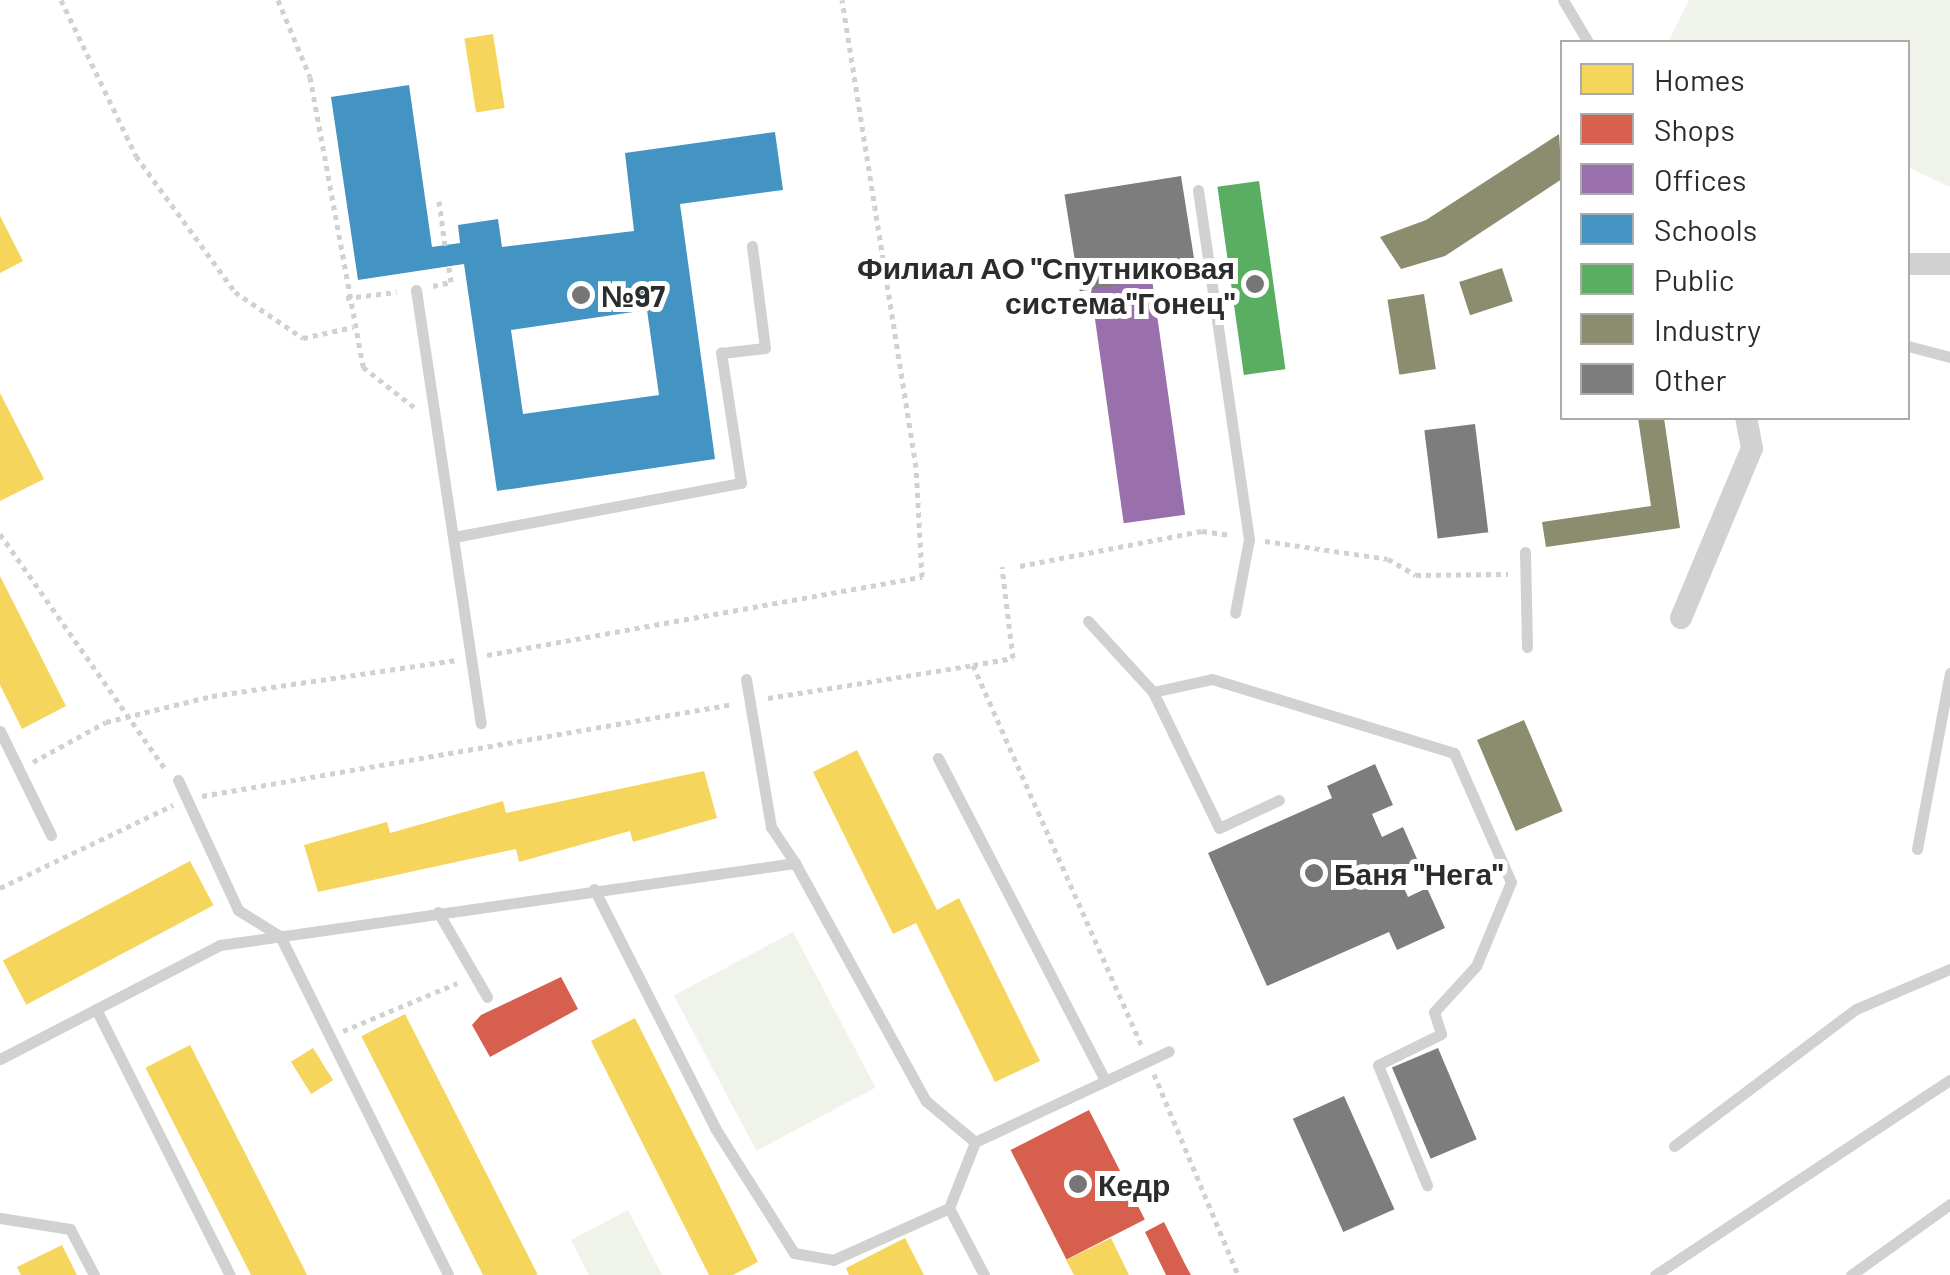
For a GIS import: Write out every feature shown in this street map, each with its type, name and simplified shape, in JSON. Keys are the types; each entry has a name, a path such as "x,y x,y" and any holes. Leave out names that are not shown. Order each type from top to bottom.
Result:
{"street":[{"path":"1910,264 1950,264"},
{"path":"1681,618 1752,448 1746,420"}],"lane":[{"path":"1563,0 1587,40"},
{"path":"1198,190 1249,538 1235,613"},
{"path":"454,537 741,483 722,353 765,348 752,246"},
{"path":"416,290 481,723"},
{"path":"1910,347 1950,357"},
{"path":"1525,552 1527,646"},
{"path":"1088,621 1153,692 1219,828 1279,800"},
{"path":"1917,850 1950,673"},
{"path":"746,679 771,827 926,1101 975,1142"},
{"path":"1153,692 1212,679 1454,753 1512,882 1476,966 1434,1012 1442,1034 1378,1065 1427,1185"},
{"path":"0,731 52,835"},
{"path":"938,758 1105,1080"},
{"path":"178,780 238,910 280,936 326,1038 448,1275"},
{"path":"0,1059 220,944 795,864"},
{"path":"594,889 716,1128 794,1253 833,1260 949,1208 975,1142 1168,1050"},
{"path":"438,912 487,997"},
{"path":"1674,1146 1856,1009 1950,968"},
{"path":"96,1009 230,1275"},
{"path":"1656,1275 1950,1080"},
{"path":"1852,1275 1950,1204"},
{"path":"949,1208 984,1275"},
{"path":"0,1218 70,1228 94,1275"}],"path":[{"path":"61,0 136,156 235,292 302,338 353,327"},
{"path":"278,0 310,78 346,298 363,368 436,425"},
{"path":"842,0 916,467 922,578"},
{"path":"439,200 444,246"},
{"path":"346,298 451,282 449,267"},
{"path":"1020,566 1202,531 1388,560 1432,576 1520,573 1525,552"},
{"path":"0,534 187,801"},
{"path":"0,888 187,801 238,784 1012,658 1002,567"},
{"path":"973,665 1148,1060 1238,1275"},
{"path":"326,1038 475,976"}],"shaded area":[{"path":"1689,0 1950,0 1950,187 1910,168 1910,40 1669,40"},
{"path":"793,932 876,1087 756,1151 674,995"},
{"path":"628,1210 662,1275 589,1275 571,1240"}],"building: Homes":[{"path":"493,34 505,108 476,113 464,39"},
{"path":"0,216 23,261 0,273"},
{"path":"0,393 44,479 0,501"},
{"path":"0,576 66,706 22,729 0,685"},
{"path":"857,750 937,910 959,898 1040,1061 995,1082 916,923 893,934 813,772"},
{"path":"704,771 717,818 633,842 630,831 519,862 516,849 318,892 304,845 387,822 390,833 503,801 506,813"},
{"path":"190,861 213,905 26,1005 3,961"},
{"path":"405,1014 538,1274 483,1275 361,1036"},
{"path":"635,1018 758,1262 733,1275 709,1275 591,1041"},
{"path":"190,1045 307,1275 251,1275 145,1068"},
{"path":"313,1048 333,1080 311,1094 291,1062"},
{"path":"905,1238 924,1275 849,1275 846,1268"},
{"path":"1111,1238 1129,1275 1074,1275 1066,1260"},
{"path":"62,1245 77,1275 21,1275 17,1267"}],"building: Shops":[{"path":"561,977 578,1009 490,1057 472,1025 481,1015"},
{"name":"Кедр","path":"1089,1110 1145,1220 1066,1260 1011,1150"},
{"path":"1164,1222 1191,1275 1166,1275 1145,1232"}],"building: Offices":[{"path":"1152,279 1185,515 1124,523 1091,288"}],"building: Schools":[{"name":"№97","path":"409,85 432,247 460,243 458,225 498,219 502,247 634,231 625,153 775,132 783,190 680,204 715,459 497,491 464,264 358,280 331,97","holes":["647,310 659,395 523,414 511,330"]}],"building: Public":[{"path":"1259,181 1285,369 1244,375 1217,187"}],"building: Industry":[{"path":"1559,134 1560,180 1445,256 1401,269 1380,237 1426,220"},
{"path":"1502,268 1513,301 1470,315 1459,282"},
{"path":"1424,294 1436,369 1399,375 1387,300"},
{"path":"1638,420 1664,420 1680,528 1546,547 1542,522 1651,506"},
{"path":"1524,720 1563,811 1516,831 1477,740"}],"building: Other":[{"path":"1181,176 1196,273 1080,291 1064,194"},
{"path":"1475,424 1488,532 1438,538 1424,430"},
{"name":"Баня \"Нега\"","path":"1375,764 1393,805 1372,814 1382,837 1403,827 1421,868 1399,877 1408,897 1427,888 1445,928 1397,950 1389,932 1267,986 1208,853 1332,798 1327,786"},
{"path":"1438,1048 1477,1139 1431,1159 1392,1068"},
{"path":"1344,1096 1394,1209 1343,1232 1293,1119"}],"place":[{"name":"Филиал АО \"Спутниковая система\"Гонец\"","path":"1255,284"},
{"name":"№97","path":"581,295"},
{"name":"Баня \"Нега\"","path":"1314,873"},
{"name":"Кедр","path":"1078,1184"}]}
